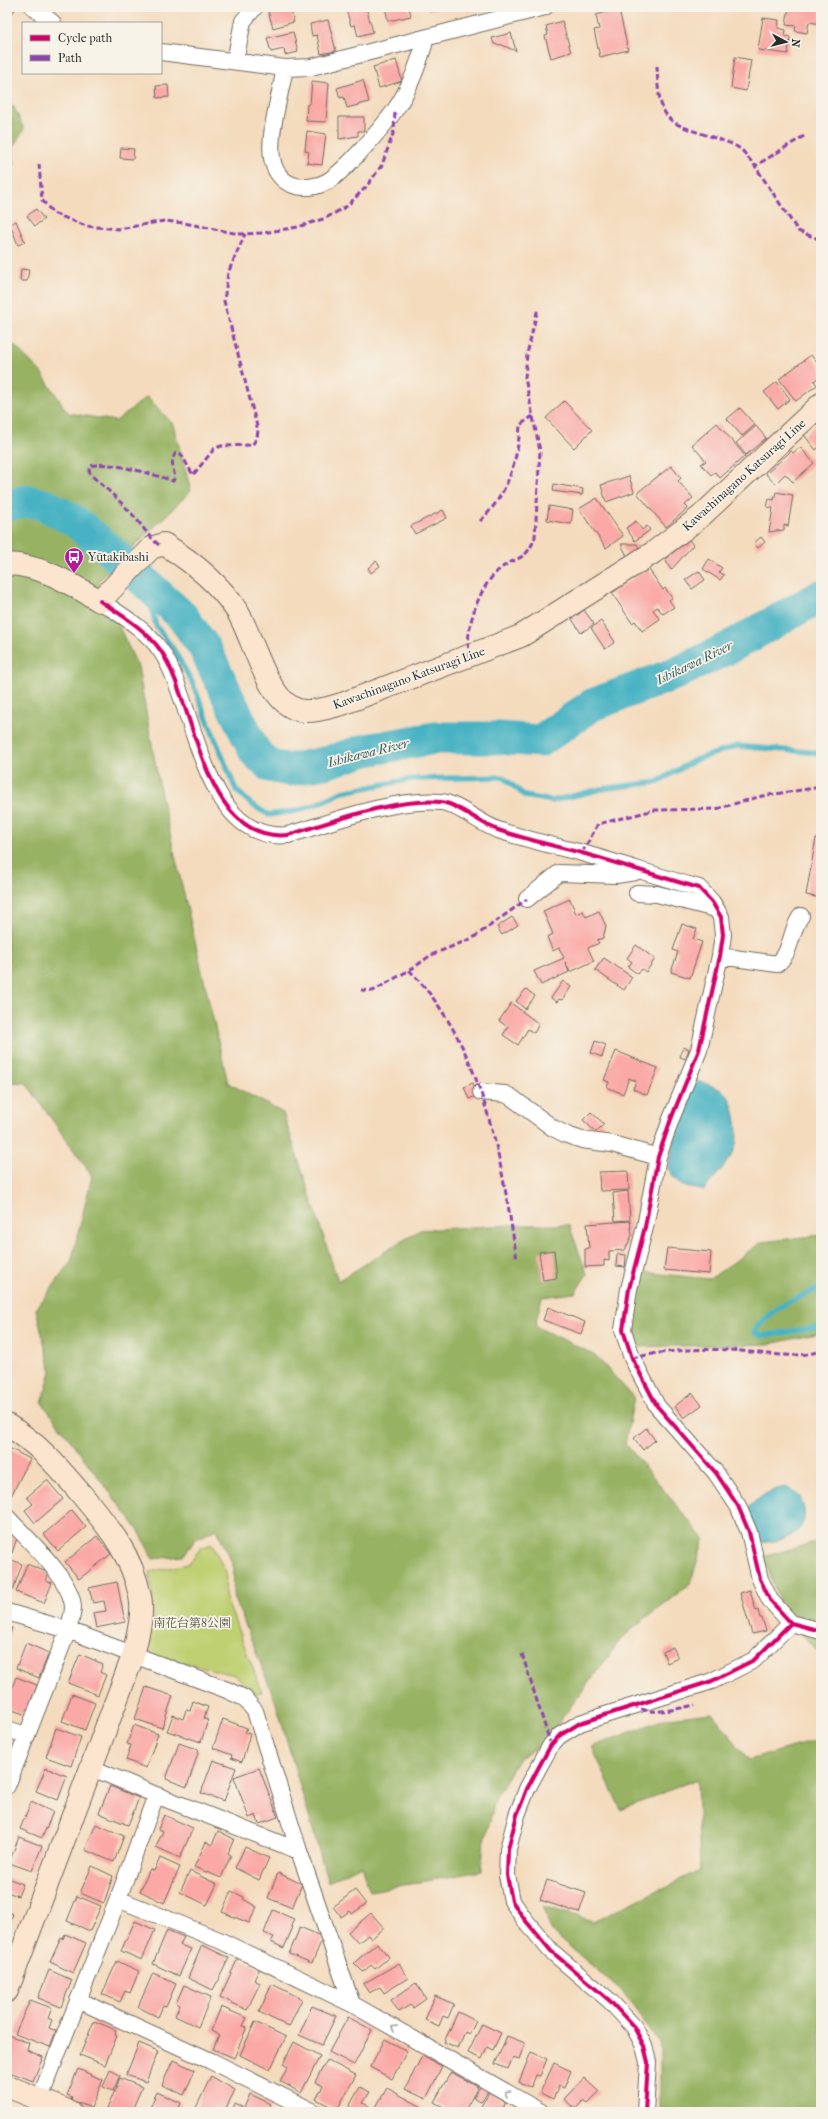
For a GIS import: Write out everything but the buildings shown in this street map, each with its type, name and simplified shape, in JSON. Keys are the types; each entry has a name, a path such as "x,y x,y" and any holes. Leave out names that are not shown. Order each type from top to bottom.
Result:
{"main road":[{"name":"Kawachinagano Katsuragi Line","path":"102,599 151,548 164,544 210,580 237,612 270,684 283,702 302,711 320,710 342,704 521,636 654,552 700,517 821,404"},
{"path":"7,564 38,569 102,599"},
{"path":"7,1425 28,1437 48,1455 102,1519 121,1546 133,1569 140,1598 140,1625 134,1656 7,1991"},
{"path":"7,2086 40,2098 70,2112"}],"street":[{"path":"33,7 51,22"},
{"path":"235,62 243,21 254,7"},
{"path":"162,52 285,68 311,67 426,38 506,13 546,7"},
{"path":"285,68 272,137 272,157 276,171 287,183 300,188 311,187 328,181 350,161 395,110 417,68 426,38"},
{"path":"102,599 140,628 161,650 177,683 209,776 223,802 243,825 257,831 277,836 288,835 360,813 414,802 442,802 495,829 699,888 716,909 721,918 723,935 720,956 699,1050 671,1119 658,1157 645,1226 629,1289 623,1330 632,1358 657,1406 716,1473 738,1506 749,1532 760,1579 770,1600 791,1623 821,1631"},
{"path":"527,900 559,873 616,875 641,871"},
{"path":"637,893 657,894 716,909"},
{"path":"720,956 777,964 785,956 796,923 801,916"},
{"path":"481,1092 505,1094 511,1097 554,1128 567,1135 634,1149 658,1157"},
{"path":"7,1517 60,1576 71,1592 73,1608 68,1630 7,1786"},
{"path":"7,1612 68,1630 227,1690 244,1698 255,1711 299,1851 352,2004"},
{"path":"645,2112 648,2062 644,2046 634,2027 610,2001 551,1951 525,1920 512,1901 507,1875 508,1850 517,1815 527,1789 551,1745 560,1736 580,1723 712,1682 754,1660 791,1623"},
{"path":"7,1729 26,1735"},
{"path":"92,1768 156,1795 299,1851"},
{"path":"40,2098 118,1899 156,1795"},
{"path":"118,1899 219,1940 352,2004 541,2112"},
{"path":"78,2000 211,2061 314,2112"}],"green space":[{"path":"7,103 14,107 24,129 12,149 14,165 7,180"},
{"path":"7,338 40,371 68,413 116,421 147,397 173,424 191,491 98,582 138,667 161,795 228,1083 283,1113 338,1281 420,1230 509,1225 569,1225 587,1274 575,1293 542,1297 535,1326 595,1355 634,1398 625,1443 704,1539 690,1584 622,1638 542,1745 519,1758 496,1797 483,1848 482,1871 370,1891 361,1865 328,1882 275,1700 233,1594 234,1568 217,1529 196,1539 183,1556 153,1559 139,1531 42,1403 51,1371 36,1309 71,1262 92,1176 26,1083 7,1082"},
{"path":"821,1235 821,1333 769,1344 634,1347 629,1326 641,1272 710,1279 762,1242"},
{"path":"821,1540 821,1655 791,1623 780,1604 764,1557"},
{"name":"南花台第8公園","path":"212,1544 226,1573 225,1596 262,1692 255,1693 235,1675 153,1655 148,1647 152,1610 152,1592 149,1572 188,1564 201,1548"},
{"path":"712,1713 749,1760 821,1739 821,2112 660,2112 660,2044 621,1990 552,1932 542,1906 594,1921 700,1870 697,1779 621,1810 592,1747 667,1718"}],"water":[{"path":"694,1080 716,1088 727,1095 732,1106 737,1129 736,1143 733,1153 704,1190 682,1185 675,1179 668,1168 677,1125"},
{"path":"785,1487 796,1493 802,1501 804,1518 801,1526 790,1536 773,1541 756,1543 746,1510 764,1495 773,1490"}],"waterway":[{"name":"Ishikawa River","path":"7,505 28,501 45,505 75,521 182,616 204,647 255,752 270,766 289,770 328,762 366,750 435,738 498,738 540,741 592,705 677,673 730,647 821,596"},
{"path":"145,582 156,626 174,650 192,682 236,790 251,804 269,815 296,811 317,804 342,792 412,779 503,777 525,796 552,801 601,789 657,782 695,760 737,746 821,753"},
{"path":"821,1288 793,1300 775,1310 767,1316 754,1332 760,1336 821,1327"}],"marked path":[{"path":"657,66 660,99 664,112 668,117 681,126 732,144 739,148 755,166"},
{"path":"39,164 42,200 53,213 86,226 119,229 164,221 184,223 239,234 263,233 298,227 326,218 347,206 366,187 382,165 394,131 395,110"},
{"path":"804,136 755,166 798,231 821,240"},
{"path":"159,545 136,518 91,475 89,471 91,466 108,465 132,469 173,481 175,477 173,458 176,453 181,454 193,475 214,449 221,446 252,445 257,438 258,430 224,301 228,273 245,234"},
{"path":"470,657 468,647 469,635 474,610 479,597 492,576 500,569 525,554 532,545 535,537 540,451 525,378 527,354 538,308"},
{"path":"480,521 497,501 504,489 514,465 520,425 533,416"},
{"path":"582,853 598,824 655,810 716,809 762,796 821,787"},
{"path":"361,990 373,991 413,968 431,955 473,938 527,899"},
{"path":"409,970 435,1000 455,1033 472,1069 496,1144 517,1260"},
{"path":"632,1358 668,1352 717,1349 775,1355 810,1354 821,1351"},
{"path":"522,1654 551,1745"},
{"path":"633,1705 648,1711 671,1710 695,1705"}],"cycle path":[{"path":"100,601 141,629 161,651 173,674 205,766 219,794 237,817 259,832 288,835 383,807 422,802 441,802 454,806 498,830 597,857 699,888 712,902 721,917 723,935 720,956 699,1050 671,1119 658,1157 645,1227 629,1289 623,1330 632,1358 657,1406 716,1473 738,1506 749,1532 760,1579 770,1600 791,1623 821,1631"},
{"path":"645,2112 648,2062 644,2046 634,2027 610,2001 551,1951 525,1920 512,1901 507,1875 508,1849 517,1815 527,1789 551,1745 559,1736 580,1723 712,1681 754,1660 791,1623"}],"place":[{"name":"Yūtakibashi","path":"74,574"}]}
